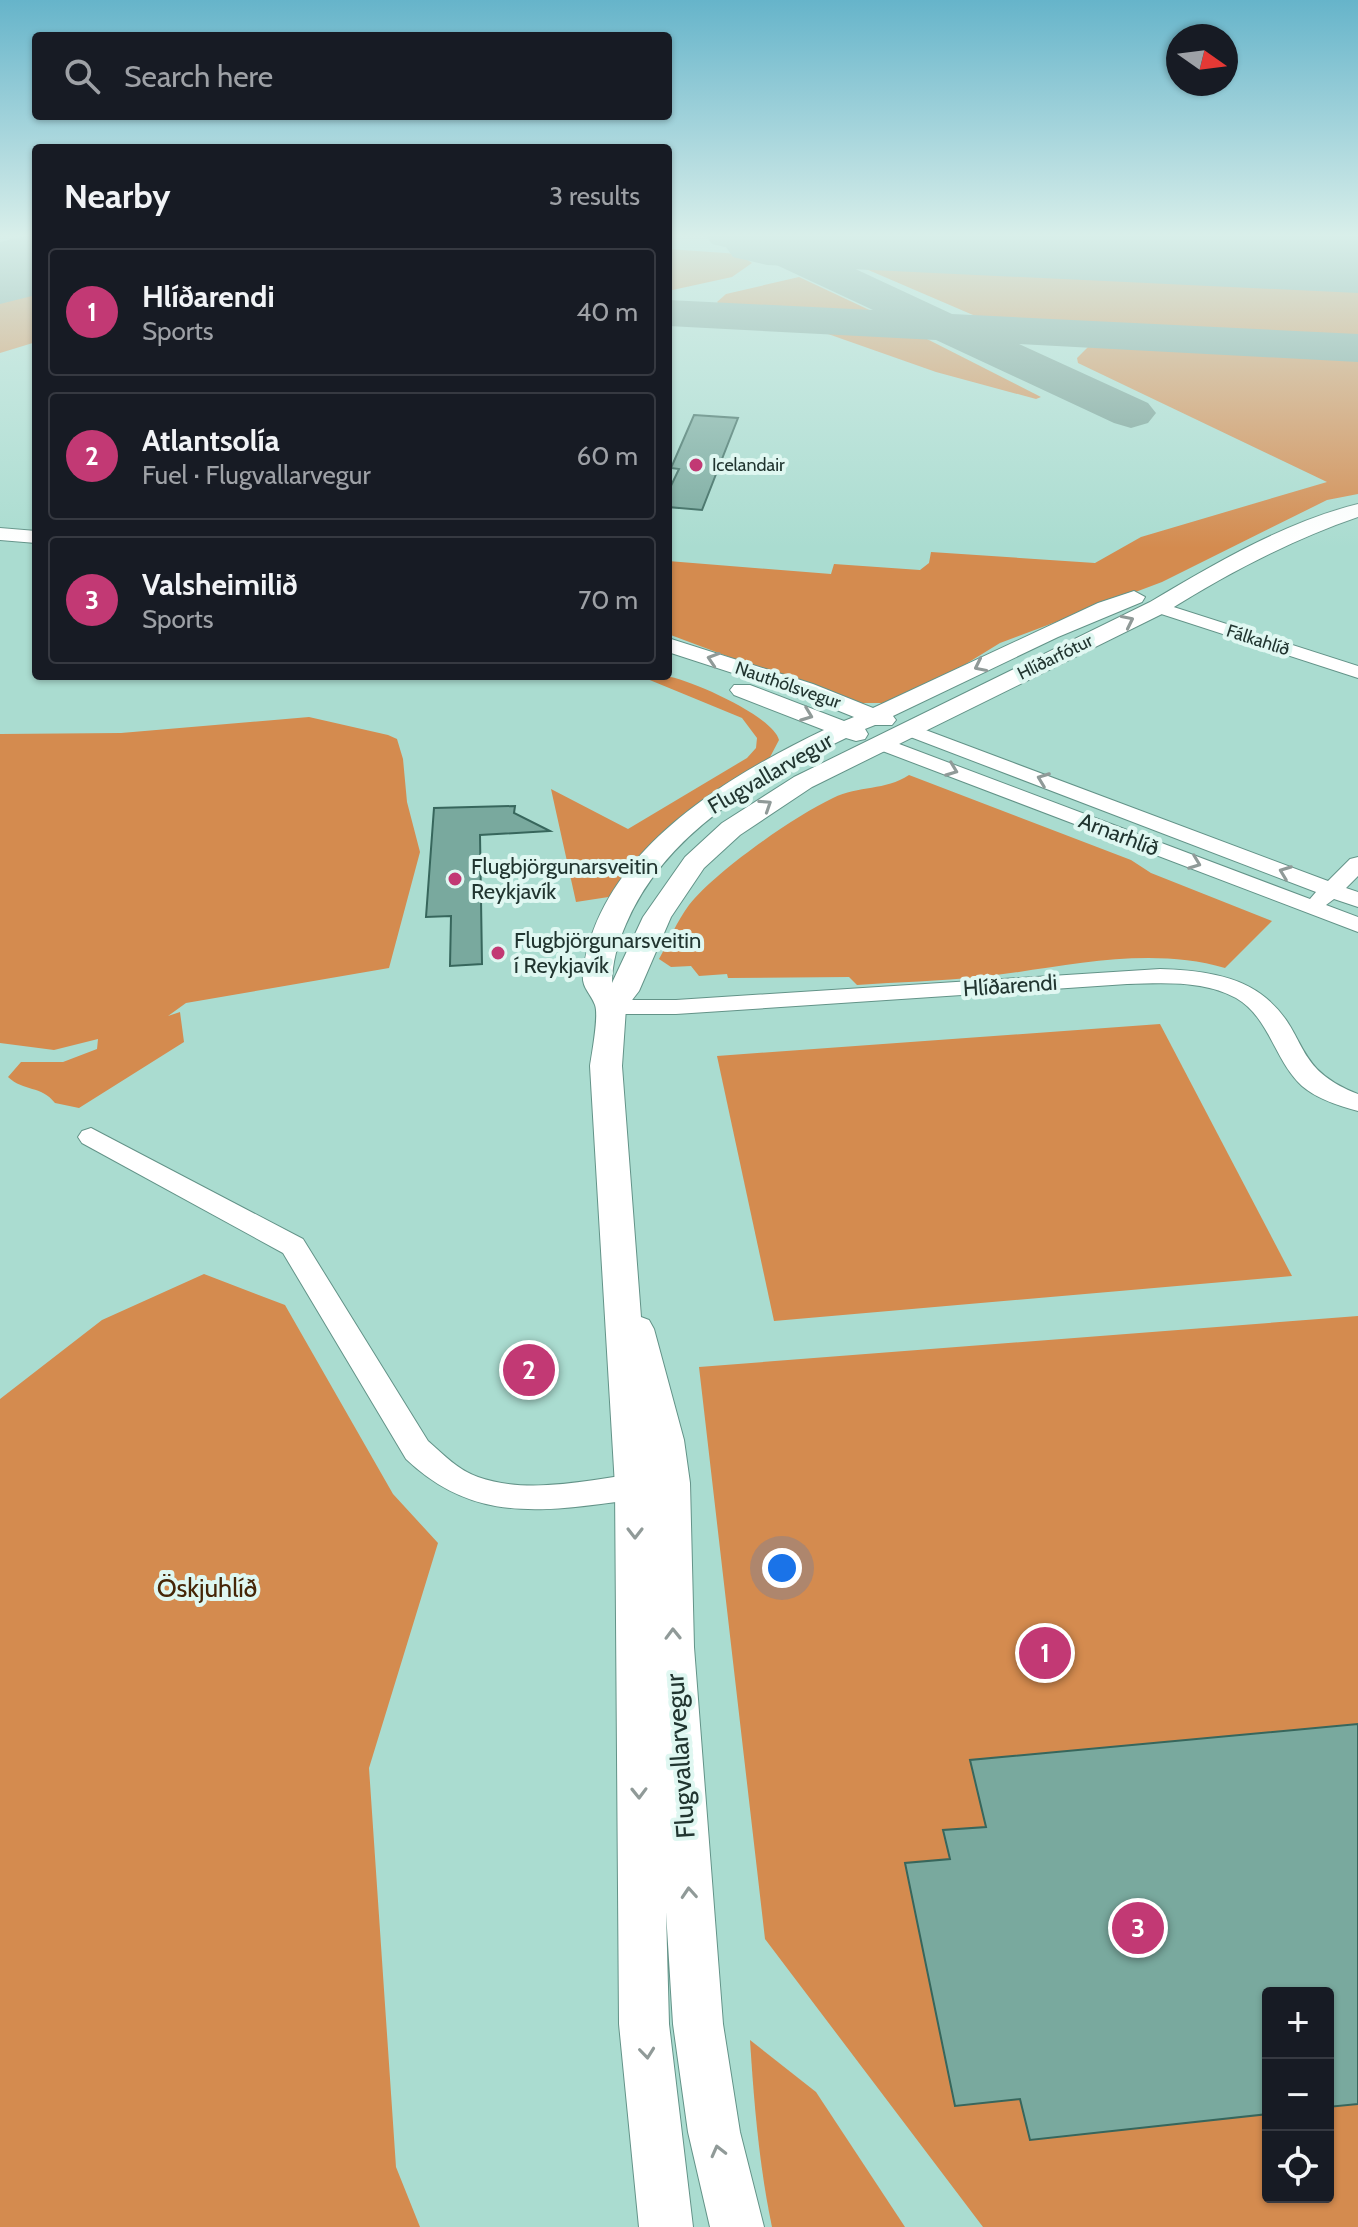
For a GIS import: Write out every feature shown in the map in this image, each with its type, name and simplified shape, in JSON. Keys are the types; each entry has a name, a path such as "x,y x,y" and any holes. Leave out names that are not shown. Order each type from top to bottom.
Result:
{"street":[{"name":"Hlíðarfótur","path":"1309,527 1321,513 1358,498"},
{"name":"Hlíðarfótur","path":"877,730 907,729 1158,607 1228,567 1309,527 1358,510"},
{"path":"0,534 32,537"},
{"name":"Hlíðarfótur","path":"877,730 1117,603 1179,580 1228,567"},
{"name":"Fálkahlíð","path":"1158,607 1358,672"},
{"name":"Nauthólsvegur","path":"672,646 805,689 877,730"},
{"name":"Nauthólsvegur","path":"672,664 845,730 877,730"},
{"path":"717,681 769,712 782,725 786,745 777,764"},
{"name":"Arnarhlíð","path":"907,729 1358,900"},
{"name":"Flugvallarvegur","path":"611,1007 598,987 598,972 610,929 628,894 665,847 709,806 777,764 845,730"},
{"name":"Arnarhlíð","path":"877,730 1358,925"},
{"name":"Flugvallarvegur","path":"737,2227 714,2132 698,2024 673,1647 622,1288 606,1066 611,1007 624,991 657,917 700,857 766,805 877,730"},
{"path":"1313,908 1358,864"},
{"name":"Hlíðarendi","path":"611,1007 676,1007 1145,976 1178,978 1219,985 1257,1002 1267,1012 1309,1078 1358,1103"},
{"path":"91,1137 293,1246 417,1450 435,1471 462,1486 491,1495 576,1496 652,1485"},
{"name":"Flugvallarvegur","path":"652,1485 644,2024 666,2227"}],"green space":[{"path":"0,340 32,340 32,343 0,353"},
{"path":"845,340 929,340 1041,397 1036,399 936,372"},
{"path":"1123,345 1358,357 1358,494 1327,500 1162,582 1000,643 930,686 894,703 852,703 672,636 672,561 831,574 834,564 920,570 929,563 931,552 1095,563 1141,537 1327,482 1078,363 1077,358 1088,347"},
{"path":"672,678 710,691 762,720 779,740 769,759 615,896 576,902 551,789 628,829 747,758 756,748 757,738 742,718 650,680"},
{"path":"309,717 397,739 403,759 407,802 420,852 389,968 186,1003 168,1016 180,1012 184,1042 79,1108 55,1103 44,1093 14,1082 8,1077 21,1062 63,1062 97,1049 98,1039 54,1050 0,1043 0,734 121,733"},
{"path":"909,775 1131,860 1151,873 1272,921 1225,968 1195,961 1134,958 981,977 857,985 849,977 699,976 691,966 671,967 659,959 677,924 701,891 756,846 833,798 891,784"},
{"path":"1160,1024 1292,1276 774,1321 717,1056"},
{"name":"Öskjuhlíð","path":"204,1274 285,1305 393,1494 438,1543 369,1768 396,2167 420,2227 0,2227 0,1399 102,1320"},
{"path":"1358,1316 1358,2227 983,2227 765,1939 699,1367"},
{"path":"750,2040 816,2092 905,2227 772,2227 758,2134"}],"building":[{"name":"Icelandair","path":"694,415 738,418 702,510 672,507 672,484 679,469 672,466"},
{"name":"Flugbjörgunarsveitin Reykjavík","path":"515,806 514,813 550,831 480,835 482,964 450,966 451,916 426,917 434,808"},
{"path":"1358,1724 1358,2104 1334,2106 1334,1987 1262,1987 1262,2115 1030,2140 1020,2099 955,2106 905,1863 950,1859 943,1830 986,1827 970,1760"}],"taxiway":[{"path":"972,340 1131,413"},
{"path":"1199,340 1358,348"}],"place":[{"name":"Icelandair","path":"696,465"},
{"name":"Flugbjörgunarsveitin Reykjavík","path":"455,879"},
{"name":"Flugbjörgunarsveitin í Reykjavík","path":"498,953"},
{"name":"Atlantsolía","path":"529,1370"},
{"name":"Hlíðarendi","path":"1045,1653"},
{"name":"Valsheimilið","path":"1138,1928"}]}
